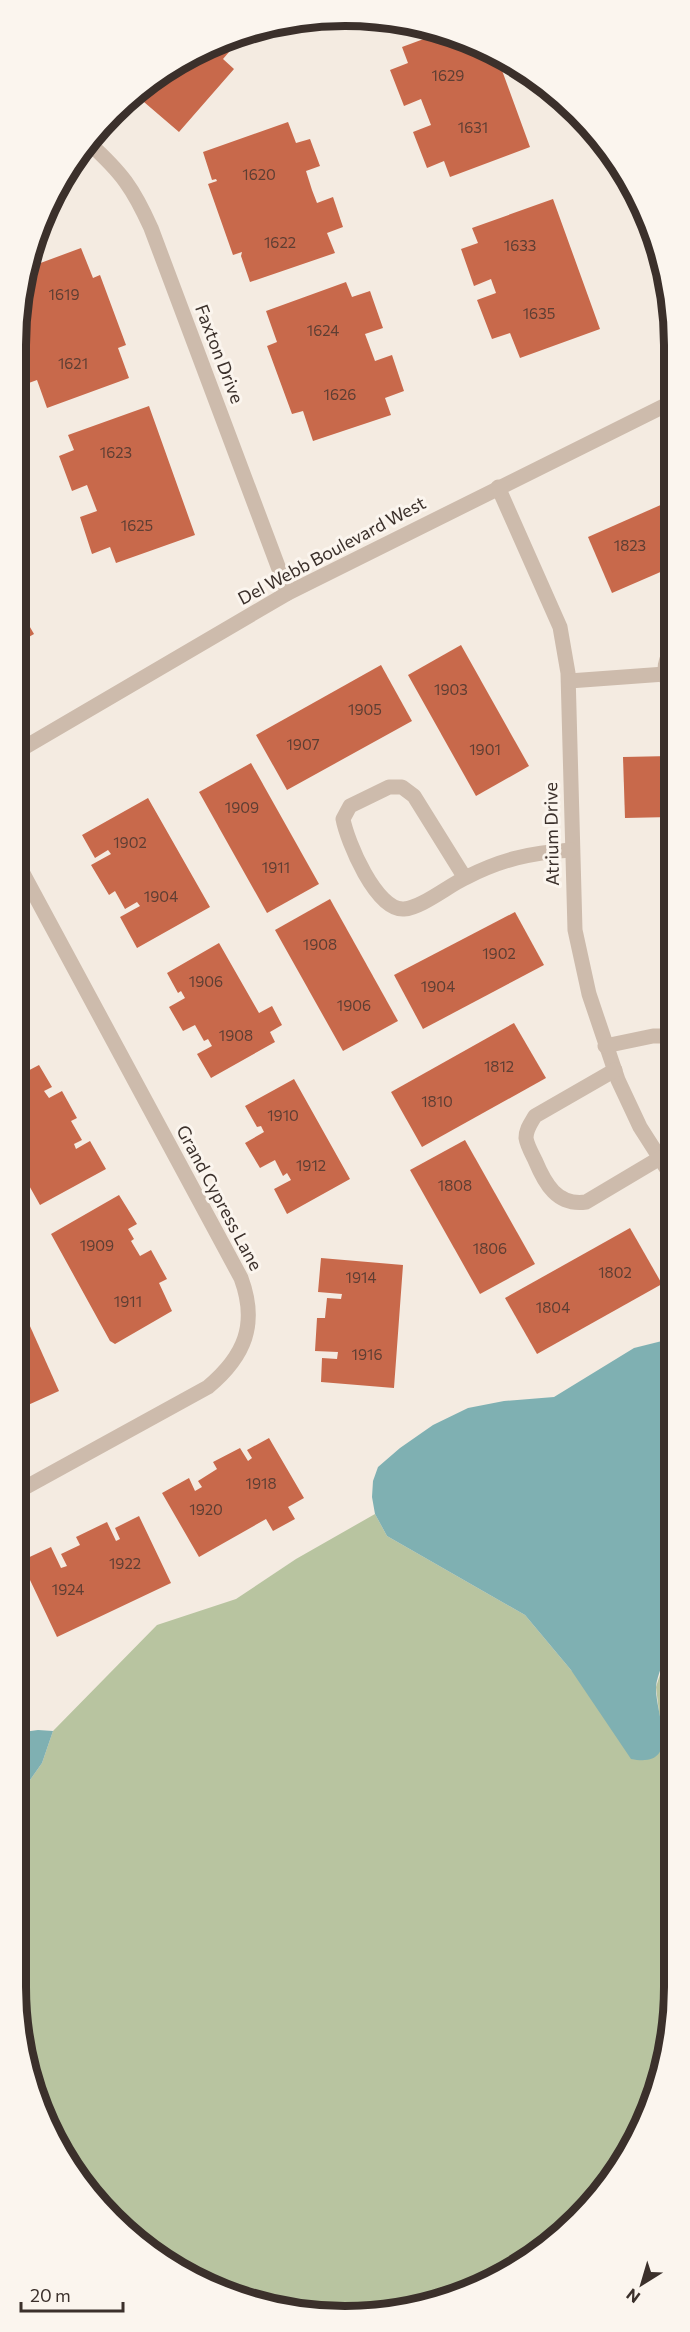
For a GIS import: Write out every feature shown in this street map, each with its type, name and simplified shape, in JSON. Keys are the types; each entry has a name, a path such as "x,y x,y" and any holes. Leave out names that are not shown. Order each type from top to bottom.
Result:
{"street":[{"name":"Faxton Drive","path":"94,148 118,170 135,193 151,228 288,593"},
{"name":"Del Webb Boulevard West","path":"26,746 288,593 664,406"},
{"name":"Atrium Drive","path":"498,487 560,627 569,681 571,850 575,930 605,1046 640,1126 664,1164"},
{"path":"569,681 664,674"},
{"path":"465,878 414,796 402,787 389,787 350,806 343,819 346,833 377,894 388,905 401,910 412,908 465,878 510,858 571,850"},
{"name":"Grand Cypress Lane","path":"26,879 241,1278 249,1299 250,1319 237,1357 208,1387 26,1487"},
{"path":"605,1046 653,1036 664,1036"},
{"path":"615,1070 536,1116 528,1127 526,1140 539,1169 551,1191 563,1200 574,1203 586,1202 660,1158"}],"green space":[{"path":"375,1514 387,1536 525,1615 571,1670 663,1745 656,1687 664,1662 664,2008 654,2070 632,2128 611,2165 585,2198 556,2227 523,2253 486,2274 448,2290 387,2304 324,2306 262,2296 204,2274 167,2253 119,2213 79,2165 58,2128 42,2090 28,2029 26,2008 26,1786 42,1763 53,1731 157,1625 236,1599 296,1559"}],"water":[{"path":"664,1340 664,1660 656,1687 663,1737 657,1756 647,1760 631,1759 571,1670 525,1615 387,1536 375,1514 372,1497 373,1481 378,1467 433,1425 468,1408 504,1401 554,1397 634,1348"},
{"path":"53,1731 42,1763 26,1786 26,1732"}],"building":[{"path":"430,37 448,42 500,65 530,147 450,177 444,161 427,168 413,132 431,125 421,99 404,106 390,70 408,63 402,47"},
{"path":"235,45 223,59 234,69 179,132 141,100 185,68"},
{"path":"288,122 296,143 310,139 320,166 306,171 317,203 333,197 343,227 327,233 335,253 250,282 241,256 242,252 233,255 208,184 217,181 212,180 203,152"},
{"path":"553,199 600,329 520,358 510,333 492,339 477,300 496,293 491,279 474,286 461,249 478,243 472,228"},
{"path":"81,248 93,278 100,275 126,345 118,348 129,378 47,408 37,380 26,384 26,356 28,355 26,324 35,265"},
{"path":"346,282 352,297 370,291 383,328 365,334 375,361 392,355 404,391 385,398 391,415 313,441 303,411 292,414 267,346 277,342 266,311"},
{"path":"149,406 195,535 116,563 110,547 92,554 80,517 97,511 87,485 72,491 59,456 74,450 68,435"},
{"path":"664,504 664,570 612,593 588,537"},
{"path":"26,620 34,634 26,639"},
{"path":"461,645 529,766 476,796 408,675"},
{"path":"381,665 412,721 287,790 256,735"},
{"path":"664,756 664,817 625,818 623,757"},
{"path":"251,763 319,884 267,913 199,792"},
{"path":"148,798 210,907 137,948 120,917 140,906 137,902 125,909 115,891 109,895 91,865 111,854 108,850 95,858 82,835"},
{"path":"330,899 398,1021 343,1051 275,930"},
{"path":"515,912 544,965 423,1029 394,975"},
{"path":"219,943 259,1013 272,1006 282,1025 270,1032 275,1042 211,1078 197,1054 212,1046 208,1039 204,1041 195,1025 183,1031 169,1007 185,998 181,991 178,993 167,973"},
{"path":"514,1023 546,1078 422,1147 391,1092"},
{"path":"39,1065 52,1087 44,1091 49,1098 62,1091 77,1118 71,1121 82,1140 74,1144 76,1149 90,1141 106,1169 40,1205 26,1180 26,1072"},
{"path":"294,1079 350,1179 287,1214 274,1189 291,1180 287,1173 283,1176 275,1160 260,1168 245,1143 264,1132 261,1126 257,1127 245,1106"},
{"path":"465,1140 535,1264 480,1294 410,1170"},
{"path":"119,1195 137,1224 128,1229 134,1239 131,1241 140,1256 151,1250 167,1279 159,1283 172,1311 115,1344 110,1341 51,1234"},
{"path":"630,1228 662,1284 537,1354 505,1298"},
{"path":"321,1258 403,1265 394,1388 321,1382 322,1358 337,1359 338,1352 315,1351 317,1318 325,1318 327,1298 341,1299 342,1294 318,1292"},
{"path":"26,1317 59,1391 28,1405 26,1401"},
{"path":"269,1438 304,1498 288,1507 295,1519 273,1531 266,1519 199,1557 162,1493 189,1478 195,1491 202,1487 198,1481 217,1469 213,1462 240,1448 248,1461 252,1458 247,1450"},
{"path":"139,1516 171,1583 57,1637 26,1572 26,1559 51,1547 61,1568 67,1566 61,1554 80,1545 76,1537 107,1522 116,1541 120,1539 115,1528"}]}
